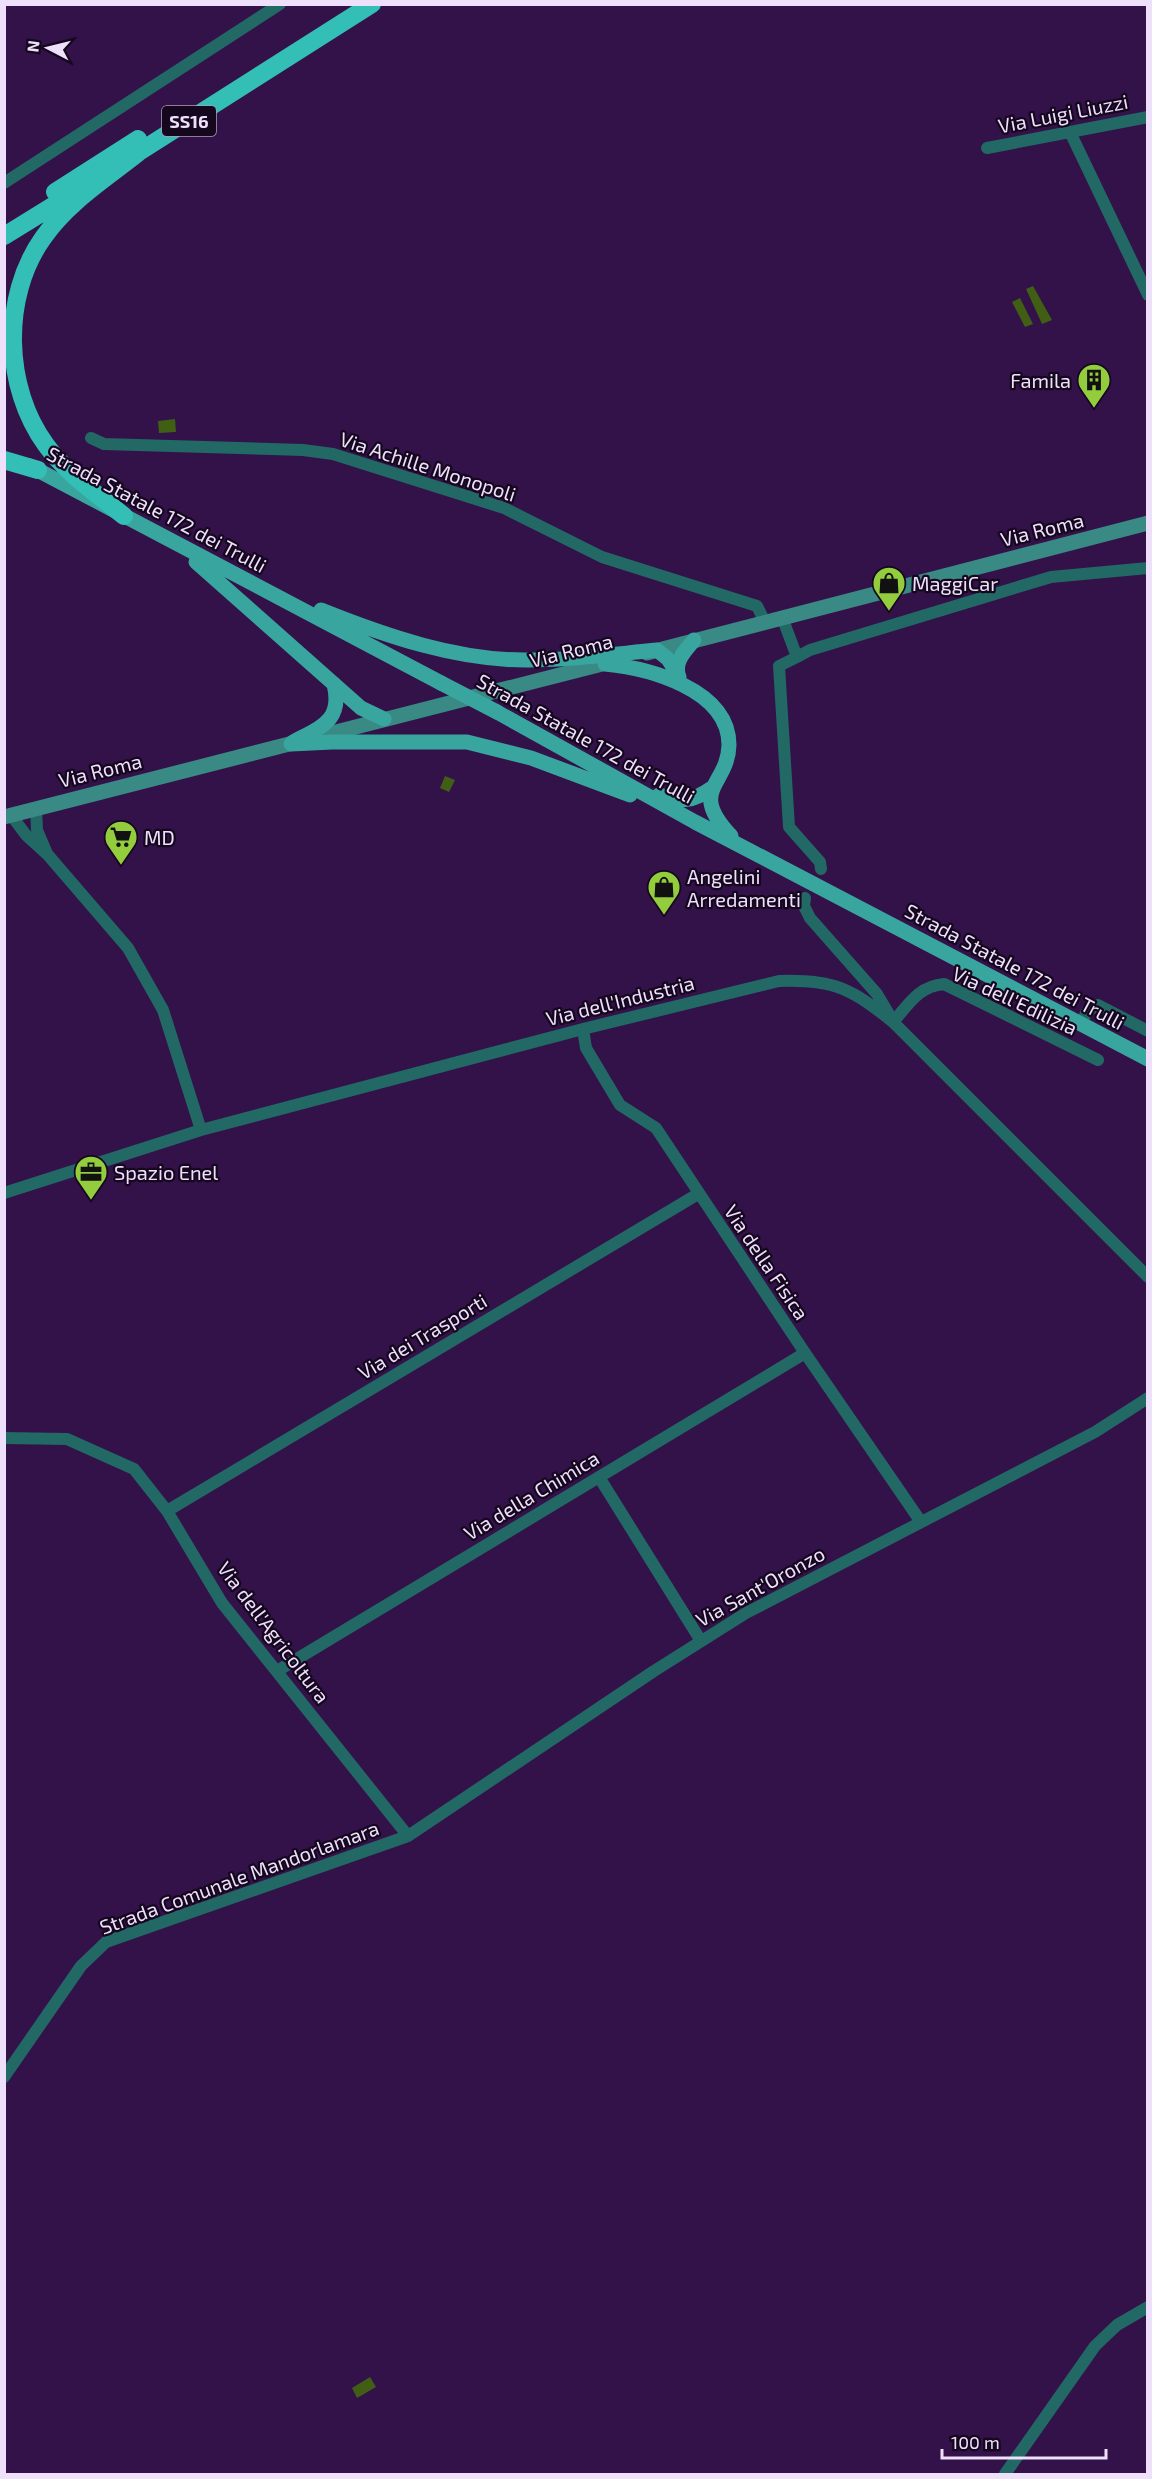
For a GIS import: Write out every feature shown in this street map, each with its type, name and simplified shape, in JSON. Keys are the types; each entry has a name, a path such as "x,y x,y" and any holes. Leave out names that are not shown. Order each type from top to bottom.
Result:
{"highway":[{"name":"SS16","path":"4,224 349,4"},
{"name":"SS16","path":"4,236 372,4"},
{"path":"124,516 71,473 45,444 29,413 19,385 12,348 15,311 24,274 42,239 71,206 138,153"},
{"path":"4,460 38,470"}],"main road":[{"name":"Strada Statale 172 dei Trulli","path":"4,453 496,712 695,822 1148,1059"},
{"path":"171,541 223,584 361,708 384,719"},
{"path":"245,580 347,621 429,646 478,656 528,660 657,650 668,659 685,687"},
{"path":"677,673 679,659 694,640"},
{"path":"605,664 634,667 685,687 707,699 717,709 726,726 729,746 712,788 711,803 716,820 739,845"},
{"path":"291,744 327,723 335,712 338,699 334,684"},
{"path":"291,744 466,742 531,758 695,822"},
{"path":"632,788 679,801 699,797 712,788"}],"street":[{"path":"4,183 280,4"},
{"name":"Via Luigi Liuzzi","path":"987,148 1148,117"},
{"path":"1070,132 1148,295"},
{"name":"Via Achille Monopoli","path":"91,438 104,444 303,450 333,454 504,508 602,557 757,606 765,622"},
{"name":"Via Roma","path":"8,816 1148,523"},
{"path":"821,869 820,862 789,827 779,666 810,650 1051,578 1148,568"},
{"path":"782,617 797,657"},
{"path":"36,808 37,830 48,855"},
{"path":"8,816 48,855 128,948 163,1010 201,1130"},
{"path":"805,898 804,906 810,918 877,994 893,1022"},
{"path":"839,986 854,968"},
{"name":"Via dell'Industria","path":"6,1190 201,1130 583,1029 779,981 808,980 839,986 864,999 893,1022 1148,1277"},
{"name":"Via dell'Edilizia","path":"893,1022 921,990 932,985 944,984 1098,1060"},
{"path":"1081,1024 1087,1011 1098,1005 1148,1031"},
{"name":"Via della Fisica","path":"583,1029 586,1048 620,1105 656,1128 698,1194 921,1522"},
{"name":"Via dei Trasporti","path":"167,1511 698,1194"},
{"name":"Via della Chimica","path":"277,1671 805,1353"},
{"name":"Via Sant'Oronzo","path":"408,1836 746,1613 1095,1432 1148,1398"},
{"name":"Via dell'Agricoltura","path":"4,1438 67,1439 134,1469 167,1511 222,1602 408,1836"},
{"path":"599,1477 701,1641"},
{"name":"Strada Comunale Mandorlamara","path":"4,2077 81,1966 106,1942 408,1836"},
{"path":"1005,2475 1095,2346 1117,2325 1148,2307"}],"shaded area":[{"path":"1033,286 1052,320 1042,324 1026,289"},
{"path":"1020,298 1033,324 1025,327 1012,302"},
{"path":"175,419 176,432 159,433 158,421"},
{"path":"445,776 455,780 449,792 440,788"},
{"path":"370,2377 376,2387 357,2398 352,2388"}],"place":[{"name":"Famila","path":"1094,409"},
{"name":"MaggiCar","path":"889,612"},
{"name":"MD","path":"121,866"},
{"name":"Angelini Arredamenti","path":"664,916"},
{"name":"Spazio Enel","path":"91,1201"}]}
